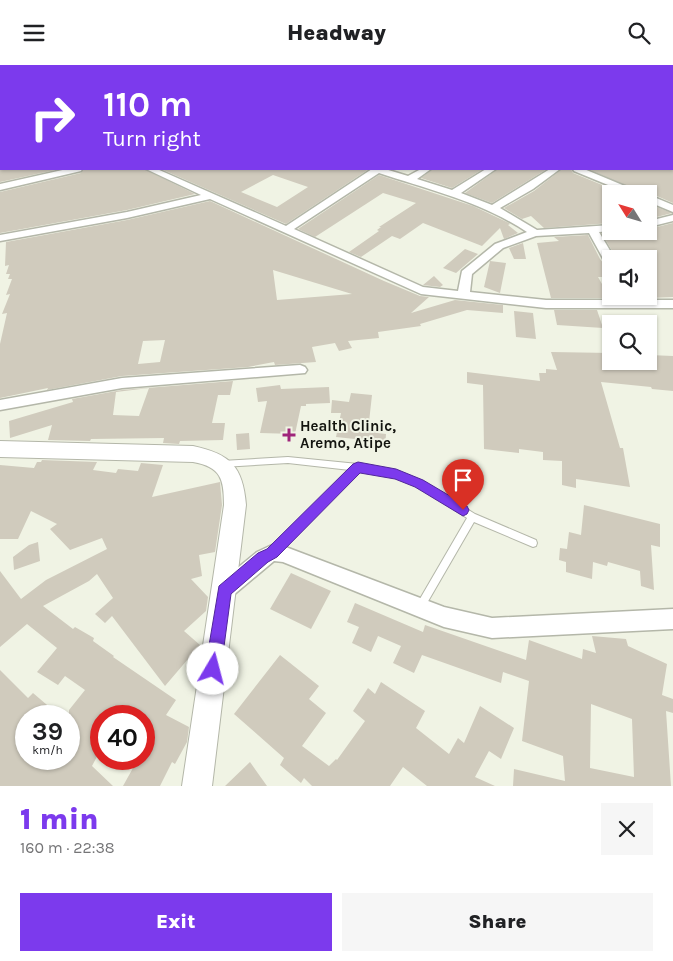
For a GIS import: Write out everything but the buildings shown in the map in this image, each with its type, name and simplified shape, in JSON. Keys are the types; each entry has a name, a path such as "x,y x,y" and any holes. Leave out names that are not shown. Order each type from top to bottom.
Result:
{"street":[{"path":"0,187 74,170"},
{"path":"152,170 422,290 546,304 602,302"},
{"path":"286,230 380,170"},
{"path":"384,170 492,208 520,221 535,233"},
{"path":"409,180 426,170"},
{"path":"452,194 490,170"},
{"path":"492,208 530,187 555,170"},
{"path":"579,170 617,185"},
{"path":"0,237 127,215 211,196"},
{"path":"658,202 673,209"},
{"path":"658,222 673,218"},
{"path":"464,295 466,273 499,246 535,233 602,228"},
{"path":"592,229 604,250"},
{"path":"657,303 673,304"},
{"path":"0,405 122,383 300,370"},
{"path":"0,449 193,454 209,456 222,464 232,474 235,489 235,505 196,786"},
{"path":"224,591 263,558 272,553 282,554 444,617 492,628 673,619"}],"lane":[{"path":"222,464 288,461 358,467 396,474 419,483 472,517 533,543"},
{"path":"272,553 358,467"},
{"path":"420,607 472,517"}],"place":[{"name":"Health Clinic, Aremo, Atipe","path":"289,435"}],"route":[{"path":"213,669 224,591 263,558 272,553 358,467 396,474 419,483 463,510"}]}
